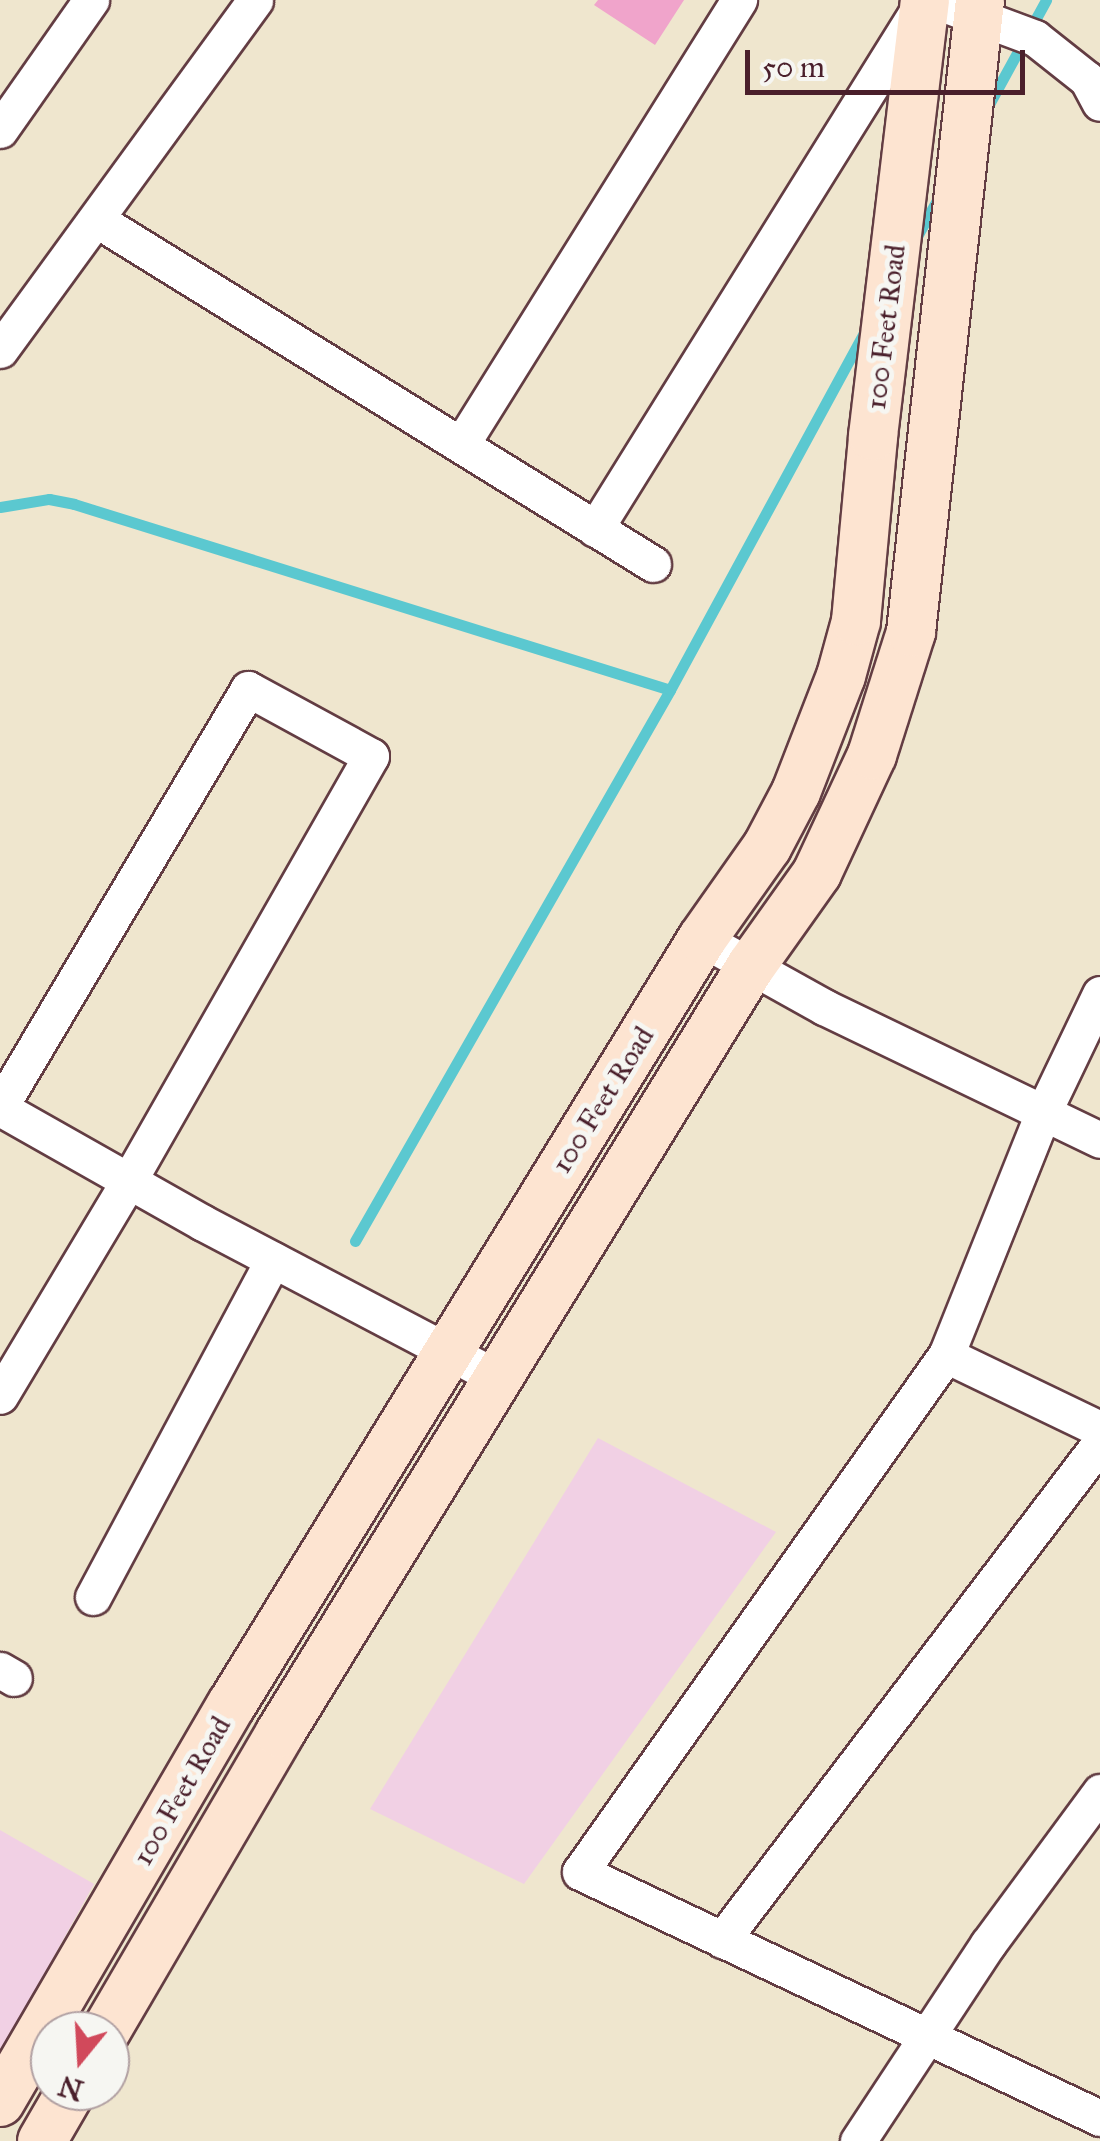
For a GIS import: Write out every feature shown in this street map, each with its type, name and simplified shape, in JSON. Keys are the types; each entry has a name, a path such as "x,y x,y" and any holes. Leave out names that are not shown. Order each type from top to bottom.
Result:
{"main road":[{"name":"100 Feet Road","path":"0,2102 232,1704 702,939 768,847 796,792 820,735 856,621 873,436 927,0"},
{"name":"100 Feet Road","path":"118,2011 280,1733 751,966 817,874 872,756 911,632 928,442 979,8"},
{"path":"42,2141 59,2111"}],"street":[{"path":"0,130 91,0"},
{"path":"0,350 10,312 255,0"},
{"path":"461,446 739,0"},
{"path":"595,528 927,0 979,8 1035,38 1087,78 1100,103"},
{"path":"102,224 653,564"},
{"path":"0,1396 128,1182 371,756 248,689 0,1108 128,1182 498,1378"},
{"path":"702,939 1100,1140"},
{"path":"1099,2116 580,1872 946,1355 1043,1113 1100,994"},
{"path":"94,1597 273,1260"},
{"path":"946,1355 1100,1429"},
{"path":"722,1940 1100,1443"},
{"path":"858,2141 988,1944 1100,1792"}],"shaded area":[{"path":"598,1438 776,1532 524,1884 370,1809"},
{"path":"0,1830 94,1884 0,2054"}],"building":[{"path":"598,0 684,0 655,45 594,5"}],"waterway":[{"path":"988,106 1046,0"},
{"path":"916,238 941,193"},
{"path":"355,1241 670,690 866,329"},
{"path":"0,507 49,499 74,504 670,690"}]}
